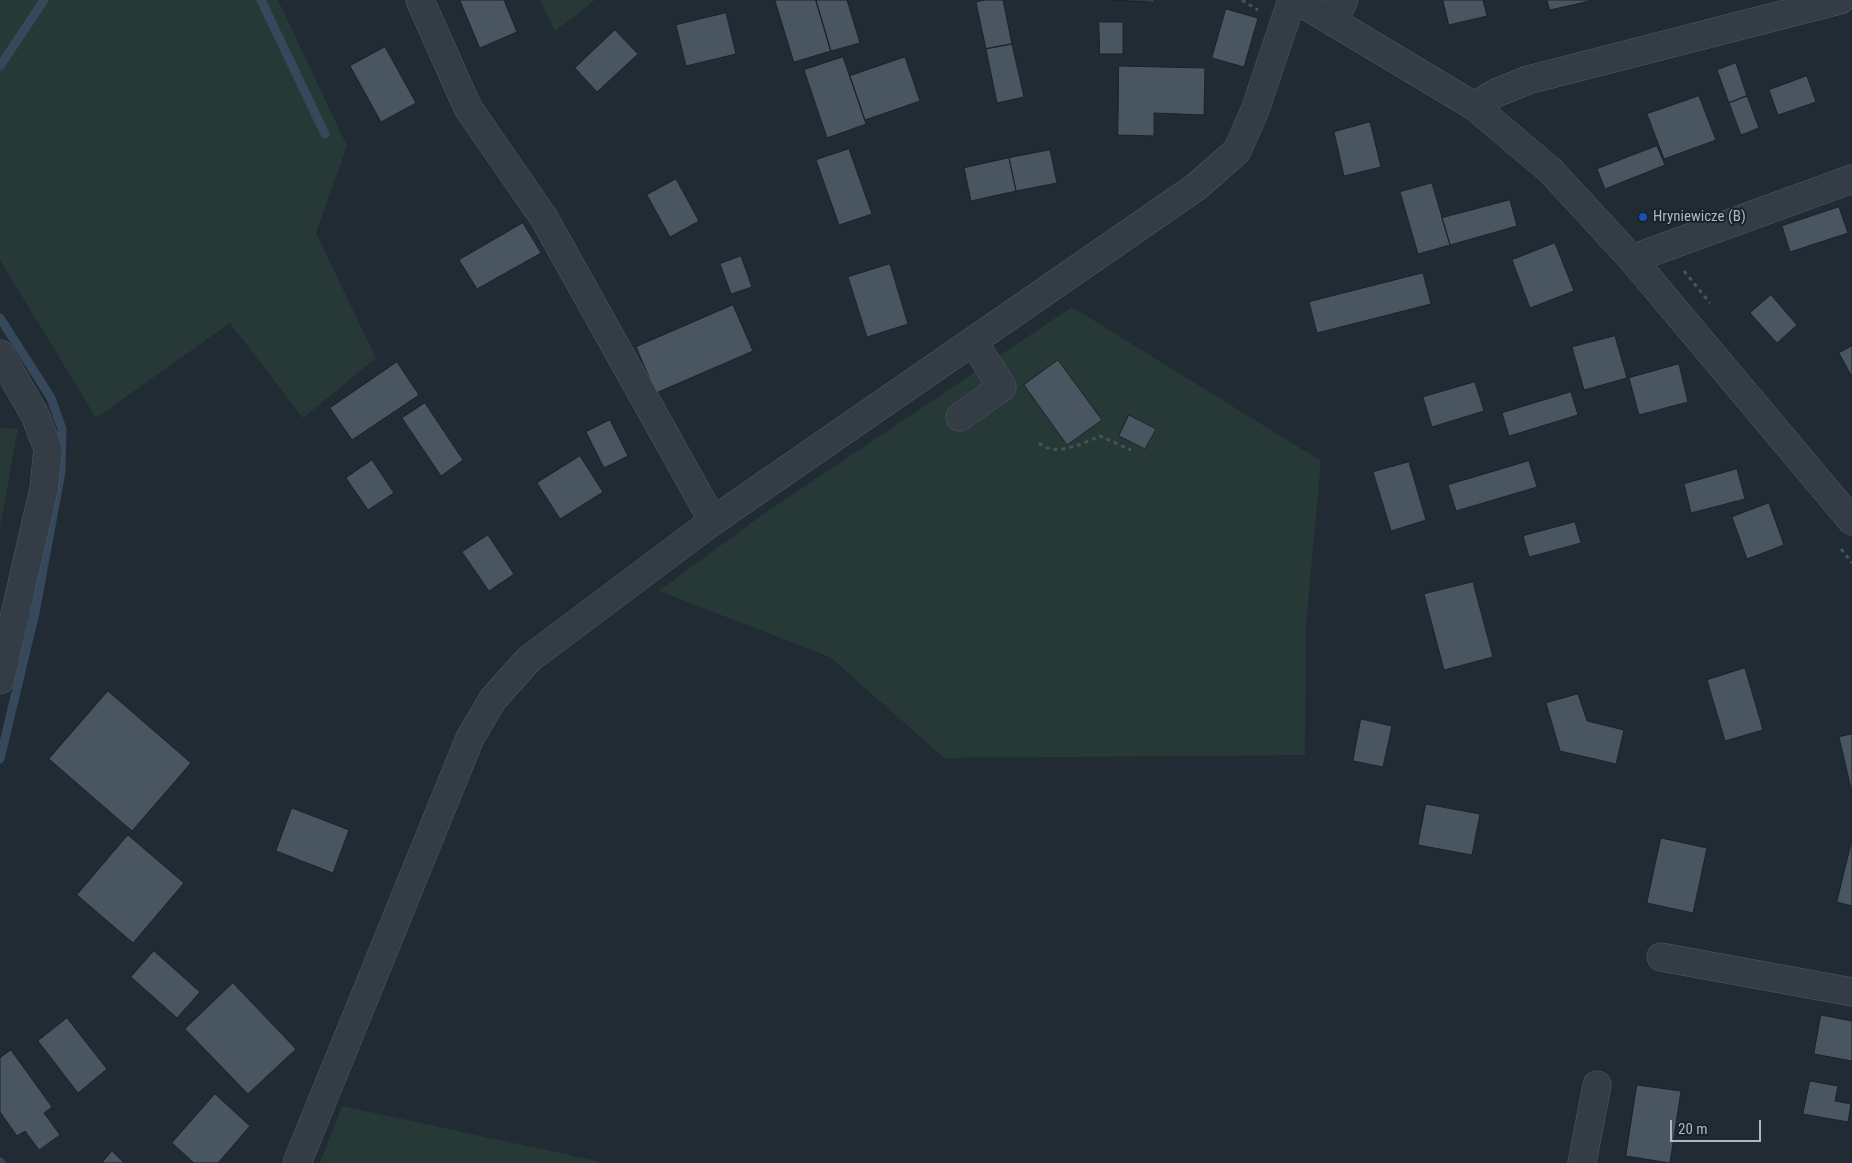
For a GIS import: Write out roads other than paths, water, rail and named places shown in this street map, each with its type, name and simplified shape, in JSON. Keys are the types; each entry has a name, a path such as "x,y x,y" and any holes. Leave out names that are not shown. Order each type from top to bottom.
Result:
{"street":[{"path":"420,0 468,108 544,218 713,522"},
{"path":"297,1163 470,738 494,699 529,659 713,522 1196,187 1236,151 1255,110 1292,0"},
{"path":"1297,0 1339,11 1474,106 1551,171 1632,259 1852,521"},
{"path":"1474,106 1496,93 1528,80 1840,0"},
{"path":"1632,259 1852,179"},
{"path":"960,417 1002,387 973,341"},
{"path":"0,354 35,415 48,449 44,488 0,680"},
{"path":"1661,957 1852,992"},
{"path":"1582,1163 1597,1085"}],"waterway":[{"path":"0,66 44,0"},
{"path":"261,0 325,134"},
{"path":"0,318 51,398 62,429 61,472 35,613 0,759"}],"place":[{"name":"Hryniewicze (B)","path":"1643,217"}]}
